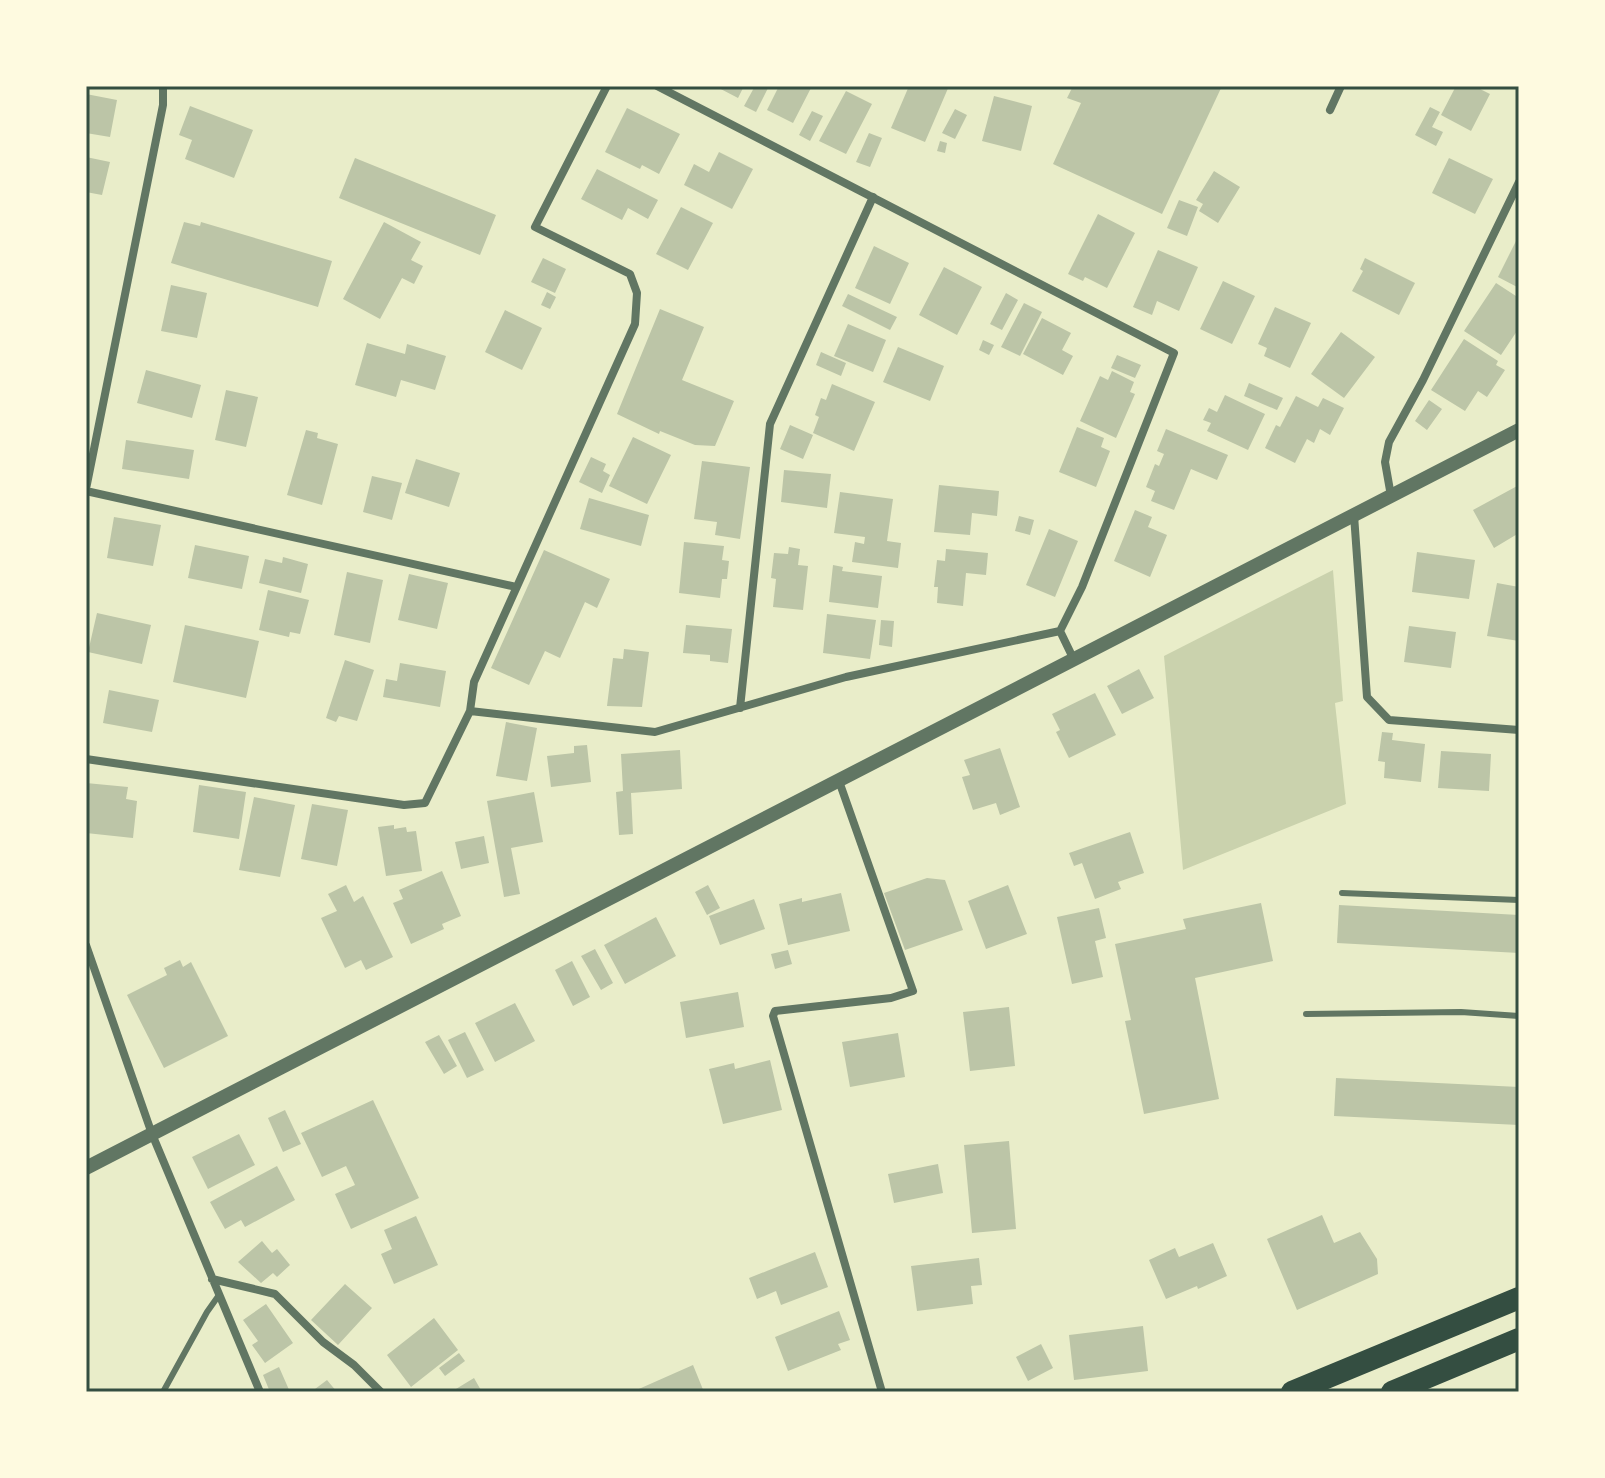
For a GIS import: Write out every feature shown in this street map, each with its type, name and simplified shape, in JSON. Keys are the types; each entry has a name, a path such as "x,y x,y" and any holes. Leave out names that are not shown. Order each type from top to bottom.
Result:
{"highway":[{"path":"1292,1392 1519,1298"},
{"path":"1392,1392 1519,1339"}],"street":[{"path":"163,86 163,105 86,490 516,587"},
{"path":"86,759 404,805 425,803 470,711 474,682 635,324 637,293 630,274 535,227 607,86"},
{"path":"657,86 1174,353 1082,587 1060,631"},
{"path":"1330,110 1341,86"},
{"path":"1391,496 1385,462 1389,442 1423,380 1519,182"},
{"path":"740,708 770,424 873,197"},
{"path":"86,1168 1519,430"},
{"path":"1354,515 1367,697 1389,720 1519,730"},
{"path":"470,711 655,732 846,677 1060,631"},
{"path":"1060,631 1074,660"},
{"path":"839,781 913,991 891,998 775,1011 773,1016 882,1392"},
{"path":"86,945 152,1134 260,1392"},
{"path":"212,1279 275,1294 323,1342 354,1365 381,1392"}],"lane":[{"path":"1342,893 1519,900"},
{"path":"1306,1014 1461,1012 1519,1016"},
{"path":"163,1392 219,1295"}],"green space":[{"path":"1333,570 1343,701 1335,703 1346,804 1183,870 1164,656"}],"building":[{"path":"715,86 744,86 738,98"},
{"path":"755,86 768,88 756,112 744,106"},
{"path":"779,86 812,86 793,123 767,110"},
{"path":"909,86 949,86 925,142 891,128"},
{"path":"1073,86 1222,86 1162,214 1053,164 1081,103 1067,98"},
{"path":"1456,86 1474,86 1490,94 1471,131 1441,115"},
{"path":"846,91 872,104 846,154 819,141"},
{"path":"86,94 117,100 110,137 86,133"},
{"path":"994,96 1032,106 1021,151 982,141"},
{"path":"190,106 253,130 234,178 185,159 192,140 179,135"},
{"path":"1430,107 1440,112 1432,127 1443,132 1436,146 1415,135"},
{"path":"627,108 680,134 659,174 642,165 640,169 605,152"},
{"path":"955,109 967,115 955,139 942,133"},
{"path":"812,111 823,116 810,141 799,135"},
{"path":"869,133 882,138 870,167 856,162"},
{"path":"940,141 947,143 945,153 937,151"},
{"path":"719,152 753,169 732,209 684,185 694,164 709,172"},
{"path":"86,157 110,162 102,195 86,192"},
{"path":"355,158 496,215 480,255 339,198"},
{"path":"1449,158 1493,179 1475,214 1432,193"},
{"path":"597,169 658,200 648,219 628,208 622,220 581,199"},
{"path":"1214,171 1240,187 1218,223 1199,211 1203,204 1196,200"},
{"path":"1179,200 1198,207 1187,236 1167,228"},
{"path":"681,207 713,223 688,270 656,254"},
{"path":"1098,214 1135,233 1107,288 1085,277 1083,281 1068,274"},
{"path":"184,222 200,226 201,222 332,261 318,307 171,263"},
{"path":"384,222 421,242 411,260 423,266 414,284 402,278 380,319 343,299"},
{"path":"1519,235 1519,288 1498,277"},
{"path":"874,246 909,263 890,304 855,288"},
{"path":"1158,250 1198,267 1179,311 1157,301 1152,315 1133,307"},
{"path":"543,258 566,269 555,293 531,282"},
{"path":"1365,258 1415,283 1399,315 1352,291 1363,271 1360,269"},
{"path":"944,267 982,287 957,335 919,315"},
{"path":"1223,281 1255,296 1232,344 1200,329"},
{"path":"1496,283 1519,298 1519,328 1501,355 1464,331"},
{"path":"171,285 207,293 197,338 161,331"},
{"path":"547,292 556,297 550,309 541,305"},
{"path":"1006,293 1018,300 1002,330 990,324"},
{"path":"848,294 897,317 890,330 842,306"},
{"path":"1024,303 1042,312 1020,356 1001,347"},
{"path":"1275,307 1311,323 1290,368 1264,356 1267,348 1258,344"},
{"path":"660,309 704,327 682,380 734,401 715,446 695,445 660,431 659,434 617,414"},
{"path":"505,310 542,328 522,370 485,352"},
{"path":"1042,318 1071,333 1062,350 1073,356 1063,375 1023,354"},
{"path":"848,324 886,340 873,372 834,356"},
{"path":"1341,332 1375,357 1344,398 1311,374"},
{"path":"1464,339 1498,361 1496,365 1505,370 1487,397 1478,391 1465,411 1431,390"},
{"path":"983,340 994,345 989,355 979,350"},
{"path":"367,343 405,354 407,344 446,356 435,390 401,380 396,397 355,385"},
{"path":"898,347 944,366 930,401 883,382"},
{"path":"821,352 846,363 841,376 816,365"},
{"path":"1117,355 1141,365 1135,378 1111,368"},
{"path":"146,370 201,385 192,418 137,403"},
{"path":"1112,371 1134,382 1130,392 1135,394 1116,438 1080,421 1100,376 1108,380"},
{"path":"1249,383 1283,398 1277,410 1244,396"},
{"path":"832,384 875,402 854,451 813,433 821,398 826,400"},
{"path":"226,390 258,397 246,447 215,440"},
{"path":"1225,395 1265,414 1248,450 1207,431 1211,423 1203,420 1209,408 1217,412"},
{"path":"1296,396 1318,407 1323,398 1344,408 1330,435 1320,429 1314,443 1307,439 1295,463 1265,448"},
{"path":"1429,400 1442,409 1427,430 1415,421"},
{"path":"790,425 813,435 803,459 780,449"},
{"path":"1077,427 1104,438 1101,447 1110,451 1096,487 1059,472"},
{"path":"1166,429 1228,455 1217,480 1191,469 1174,510 1151,501 1155,491 1146,487 1155,464 1159,466 1164,454 1157,451"},
{"path":"306,430 318,433 317,438 338,444 322,505 287,495"},
{"path":"633,437 671,455 647,504 609,486"},
{"path":"126,440 194,450 189,479 122,469"},
{"path":"591,457 606,464 603,471 610,475 602,493 579,482"},
{"path":"416,459 460,473 449,507 405,493"},
{"path":"702,461 750,467 740,539 715,535 717,522 694,519"},
{"path":"784,470 831,474 827,508 781,502"},
{"path":"372,476 402,483 392,520 363,512"},
{"path":"939,485 999,491 997,516 972,513 970,535 934,532"},
{"path":"1519,485 1519,533 1494,548 1473,510"},
{"path":"840,492 893,499 887,541 901,543 898,568 852,562 855,542 864,544 865,537 834,533"},
{"path":"589,498 649,515 641,546 580,529"},
{"path":"1135,510 1152,517 1148,527 1167,535 1150,577 1114,561"},
{"path":"1019,516 1034,520 1030,535 1015,531"},
{"path":"114,517 161,525 153,566 107,558"},
{"path":"1049,529 1078,541 1055,597 1026,585"},
{"path":"684,542 724,546 722,560 729,561 727,579 722,579 720,598 679,593"},
{"path":"195,545 249,556 242,589 188,578"},
{"path":"789,547 800,549 798,565 808,566 803,610 773,607 776,579 771,578 774,553 788,554"},
{"path":"946,549 988,553 986,575 966,573 963,606 937,603 938,587 934,587 937,560 945,561"},
{"path":"544,550 610,579 597,608 585,602 560,658 545,651 529,685 491,668"},
{"path":"1417,552 1475,560 1469,599 1412,592"},
{"path":"283,557 308,564 301,593 259,583 265,559 282,563"},
{"path":"833,565 843,567 842,571 882,576 878,608 829,602"},
{"path":"347,572 383,580 370,643 334,635"},
{"path":"409,574 448,583 437,629 398,620"},
{"path":"1497,583 1519,587 1519,641 1487,636"},
{"path":"268,590 309,600 300,634 290,632 289,637 259,630"},
{"path":"97,613 151,625 142,664 88,652"},
{"path":"827,614 876,620 870,659 823,653"},
{"path":"881,620 894,621 892,647 879,645"},
{"path":"185,625 259,641 246,698 173,682"},
{"path":"686,625 732,629 728,663 710,661 710,655 683,653"},
{"path":"1409,626 1456,632 1451,668 1404,662"},
{"path":"624,649 649,652 642,707 607,706 613,658 623,659"},
{"path":"345,660 374,670 357,721 339,716 336,722 326,718"},
{"path":"400,663 446,671 440,707 383,697 386,679 397,681"},
{"path":"1139,669 1154,698 1122,714 1107,686"},
{"path":"109,690 159,700 152,732 103,723"},
{"path":"1095,693 1116,735 1069,758 1056,732 1060,730 1052,714"},
{"path":"506,722 537,728 527,781 496,776"},
{"path":"1382,732 1393,733 1392,740 1425,744 1421,782 1384,778 1385,762 1378,761"},
{"path":"587,745 591,782 551,787 547,756 574,753 574,746"},
{"path":"1000,748 1020,807 1000,815 996,803 973,810 962,777 970,775 964,760"},
{"path":"680,750 682,789 631,793 633,834 619,835 616,792 623,791 621,754"},
{"path":"1441,751 1491,754 1489,791 1438,788"},
{"path":"86,783 128,787 126,799 137,801 133,838 86,833"},
{"path":"199,785 246,792 239,839 193,832"},
{"path":"534,792 543,842 511,848 520,894 504,897 487,801"},
{"path":"254,797 295,805 280,877 239,870"},
{"path":"312,804 348,810 337,866 301,859"},
{"path":"394,825 394,829 406,827 407,832 416,831 422,871 386,876 378,827"},
{"path":"1130,832 1144,873 1118,882 1121,889 1095,899 1082,863 1074,866 1069,853"},
{"path":"484,836 489,863 461,869 455,842"},
{"path":"442,871 461,916 442,924 444,929 411,944 393,903 403,899 399,890"},
{"path":"927,878 945,880 963,930 905,950 884,893"},
{"path":"346,885 354,902 363,896 393,957 366,970 361,960 345,968 321,918 337,911 328,894"},
{"path":"708,885 720,908 707,915 695,892"},
{"path":"1008,885 1027,934 986,949 968,901"},
{"path":"841,893 850,931 788,945 779,904"},
{"path":"754,899 765,929 720,945 709,916"},
{"path":"1261,903 1273,961 1195,978 1219,1099 1144,1114 1125,1021 1131,1020 1115,944 1186,929 1183,919"},
{"path":"1339,905 1519,915 1519,953 1337,943"},
{"path":"1099,908 1106,938 1095,941 1103,977 1072,984 1057,917"},
{"path":"656,917 676,956 625,984 604,945"},
{"path":"595,949 613,983 601,990 581,956"},
{"path":"788,950 792,964 775,969 771,954"},
{"path":"180,960 183,967 191,962 228,1036 164,1068 127,995 167,975 164,968"},
{"path":"572,961 590,997 573,1006 555,970"},
{"path":"738,992 744,1027 686,1038 680,1002"},
{"path":"515,1003 535,1041 495,1062 475,1023"},
{"path":"1009,1007 1015,1066 970,1071 963,1012"},
{"path":"465,1032 484,1070 467,1078 448,1040"},
{"path":"898,1033 905,1077 850,1087 842,1042"},
{"path":"439,1035 457,1066 444,1074 425,1042"},
{"path":"770,1060 782,1110 723,1124 709,1069 734,1063 735,1069"},
{"path":"1336,1078 1519,1087 1519,1125 1334,1116"},
{"path":"373,1100 419,1198 351,1229 335,1194 355,1185 346,1166 322,1177 301,1133"},
{"path":"285,1110 301,1144 283,1152 268,1118"},
{"path":"239,1134 255,1165 208,1189 192,1157"},
{"path":"1009,1141 1016,1229 972,1233 964,1145"},
{"path":"938,1164 943,1193 894,1203 888,1174"},
{"path":"277,1166 295,1200 245,1227 241,1220 225,1229 210,1202"},
{"path":"1322,1215 1334,1243 1360,1232 1377,1259 1378,1274 1297,1310 1267,1239"},
{"path":"416,1216 438,1265 394,1284 381,1254 392,1249 384,1230"},
{"path":"262,1241 272,1253 277,1249 290,1265 277,1277 273,1273 261,1283 238,1262"},
{"path":"1213,1243 1227,1276 1166,1299 1149,1260 1175,1248 1179,1257"},
{"path":"815,1252 828,1287 781,1305 776,1291 757,1299 749,1278"},
{"path":"979,1258 982,1285 971,1286 973,1304 917,1311 911,1266"},
{"path":"345,1284 372,1308 338,1345 311,1320"},
{"path":"266,1304 293,1343 265,1363 252,1345 258,1341 243,1320"},
{"path":"839,1311 850,1340 838,1344 841,1350 788,1371 775,1337"},
{"path":"434,1318 458,1350 411,1387 387,1355"},
{"path":"1143,1326 1148,1371 1074,1380 1069,1335"},
{"path":"1041,1344 1053,1368 1028,1381 1016,1357"},
{"path":"459,1353 465,1361 445,1376 439,1368"},
{"path":"693,1365 704,1392 632,1392"},
{"path":"279,1367 290,1392 270,1392 263,1375"},
{"path":"474,1378 482,1392 451,1392"},
{"path":"327,1380 337,1392 311,1392"}]}
